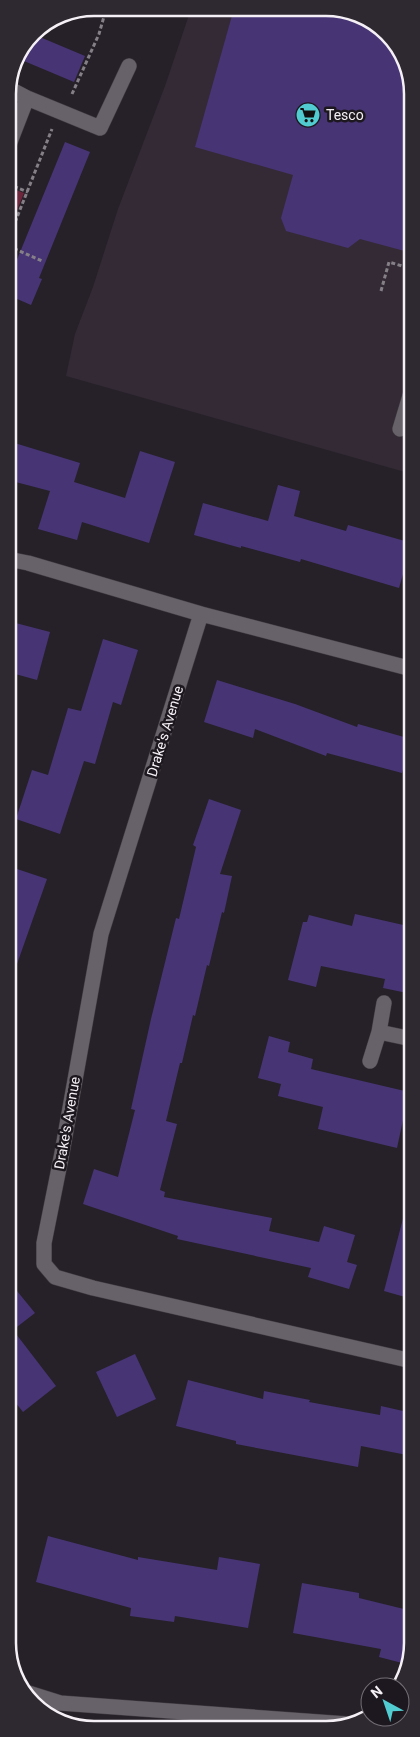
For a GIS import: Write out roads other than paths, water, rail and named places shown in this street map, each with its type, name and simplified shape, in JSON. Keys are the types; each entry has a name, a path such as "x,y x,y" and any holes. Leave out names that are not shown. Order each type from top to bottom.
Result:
{"street":[{"path":"16,92 100,128 128,66"},
{"path":"16,126 27,98"},
{"path":"400,428 404,415"},
{"path":"16,560 28,562 201,614 404,667"},
{"name":"Drake's Avenue","path":"201,614 101,934 44,1243 44,1264 55,1277 93,1288 404,1359"},
{"path":"370,1060 379,1032 384,1003"},
{"path":"379,1032 404,1037"},
{"path":"36,1695 60,1703 306,1721"}],"place":[{"name":"Tesco","path":"308,115"}]}
